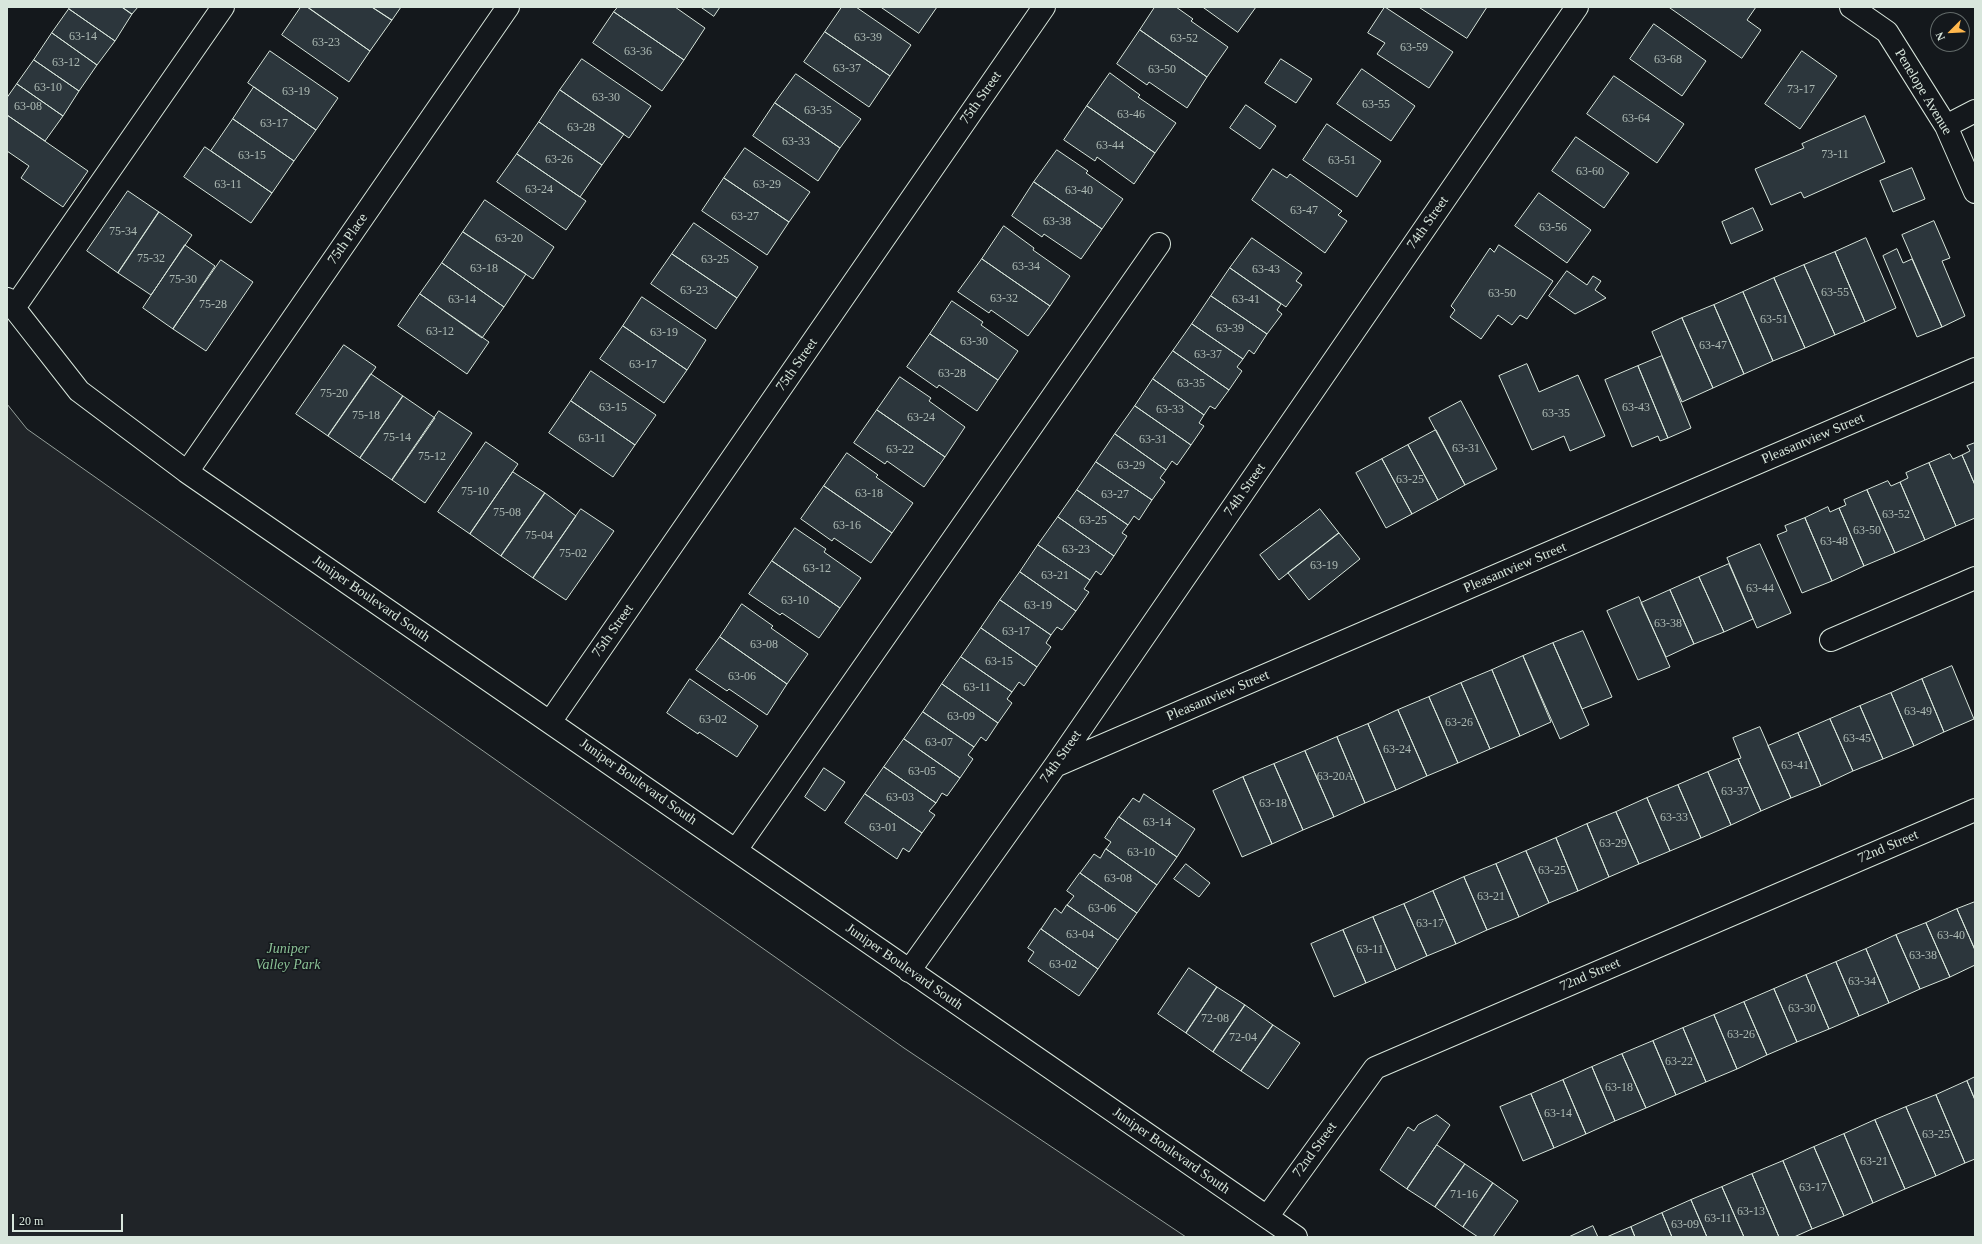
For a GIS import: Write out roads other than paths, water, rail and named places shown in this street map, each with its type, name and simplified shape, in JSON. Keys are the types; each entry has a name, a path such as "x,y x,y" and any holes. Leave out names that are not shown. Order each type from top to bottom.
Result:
{"street":[{"path":"11,303 223,7"},
{"name":"75th Place","path":"187,472 508,7"},
{"name":"75th Street","path":"550,722 1044,7"},
{"name":"74th Street","path":"909,972 1055,766 1577,7"},
{"name":"Penelope Avenue","path":"1851,7 1887,32 1946,126 1975,192"},
{"path":"1946,126 1975,111"},
{"path":"736,850 1159,244"},
{"name":"Juniper Boulevard South","path":"11,303 79,391 187,472 736,850 909,972 1296,1237"},
{"name":"Pleasantview Street","path":"1055,766 1975,369"},
{"path":"1831,640 1975,578"},
{"name":"72nd Street","path":"1267,1217 1375,1068 1975,810"}],"park label":[{"name":"Juniper Valley Park","path":"288,958"}]}
